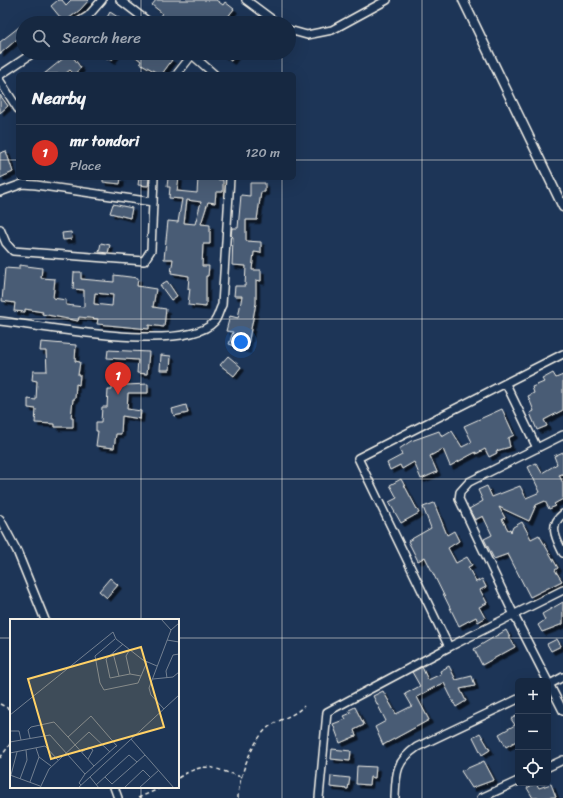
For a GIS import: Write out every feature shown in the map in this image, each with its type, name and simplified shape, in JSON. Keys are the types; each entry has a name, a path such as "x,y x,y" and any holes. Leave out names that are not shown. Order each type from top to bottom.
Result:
{"street":[{"path":"88,16 102,0"},
{"path":"120,0 141,16"},
{"path":"246,0 268,16"},
{"path":"296,32 307,35 332,30 387,0"},
{"path":"463,0 563,207"},
{"path":"0,75 22,60"},
{"path":"178,72 187,60"},
{"path":"198,60 212,72"},
{"path":"0,81 16,106"},
{"path":"0,229 6,243 14,251 144,261 151,250 154,180"},
{"path":"0,321 85,332 157,338 187,335 202,330 214,321 222,305 230,180"},
{"path":"0,192 22,184 153,202"},
{"path":"449,647 358,458 563,354"},
{"path":"506,384 537,448"},
{"path":"546,678 461,505 460,492 469,482 563,435"},
{"path":"563,514 554,524 554,530 563,553"},
{"path":"0,519 17,551 45,619"},
{"path":"319,798 326,712 449,647 563,590"},
{"path":"551,683 563,677"},
{"path":"551,688 563,710"},
{"path":"394,798 398,767 408,753 417,747 515,700"},
{"path":"551,766 563,760"},
{"path":"481,798 515,782"},
{"path":"114,788 118,798"}],"path":[{"path":"0,704 10,709"},
{"path":"238,798 241,777 258,740 270,726 297,714 304,706"},
{"path":"0,758 10,744"},
{"path":"179,777 198,767 206,766 241,777"},
{"path":"138,798 161,788"}],"building":[{"path":"58,0 62,0 66,5 71,0 89,0 72,16 59,16 51,6"},
{"path":"156,0 216,0 223,5 225,2 234,9 228,16 160,16 162,13 152,5"},
{"path":"110,12 116,16 108,16"},
{"path":"16,29 16,40 0,54 0,42"},
{"path":"61,60 75,60 81,68 76,72 72,72 70,70 68,72 46,72"},
{"path":"140,60 172,60 163,72 156,72 140,63"},
{"path":"0,95 8,106 0,113"},
{"path":"6,151 13,172 0,178 0,153"},
{"path":"103,180 121,180 120,184 103,182"},
{"path":"139,180 149,180 148,186 138,185"},
{"path":"168,180 179,180 177,191 197,193 198,180 223,180 223,192 216,192 215,203 208,202 201,224 210,225 210,244 203,244 202,266 209,266 208,276 206,276 206,307 188,305 190,288 188,289 189,276 171,273 173,259 164,259 168,221 178,222 182,199 169,198 170,187 167,187","holes":["187,200 201,202 195,224 184,223"]},
{"path":"250,183 265,183 265,192 261,192 257,220 246,220 246,241 261,242 261,253 254,252 252,270 261,270 261,281 256,280 256,303 247,350 229,344 233,332 226,331 230,316 238,318 242,296 234,296 235,286 245,286 246,266 232,265 233,237 231,235 232,228 238,228 241,195 250,196"},
{"path":"113,204 132,208 130,218 110,213"},
{"path":"71,232 72,239 63,240 62,233"},
{"path":"101,243 110,245 108,253 99,252"},
{"path":"19,265 42,268 41,278 55,279 53,298 66,300 66,305 84,307 84,290 73,289 74,272 81,272 81,279 114,282 114,275 138,278 137,286 156,289 153,307 166,309 164,327 149,325 149,329 97,324 98,319 79,317 78,321 25,309 25,312 14,311 15,303 2,301 5,268 19,269","holes":["95,293 113,295 112,306 94,304"]},
{"path":"167,281 177,296 171,300 160,285"},
{"path":"41,342 76,345 75,361 80,362 78,375 80,375 79,385 76,384 75,399 73,399 71,418 73,418 73,427 55,427 55,424 35,423 36,409 28,408 28,399 36,400 37,381 32,380 33,371 47,371 46,351 40,351"},
{"path":"108,350 149,352 147,374 137,373 138,360 107,358"},
{"path":"161,355 171,356 170,370 160,370"},
{"path":"228,356 241,367 234,376 220,365"},
{"path":"553,373 556,378 563,375 563,410 544,420 547,426 537,430 530,413 534,411 528,396 534,393 532,387 544,382 542,379"},
{"path":"113,377 126,378 126,385 148,384 148,393 128,393 127,409 141,411 140,419 122,416 121,434 116,434 114,448 96,446 98,431 96,431 96,422 101,422 102,407 107,407 108,390 112,390"},
{"path":"186,405 188,413 174,416 172,409"},
{"path":"502,409 514,435 508,438 510,447 496,451 497,453 489,457 485,449 476,454 476,452 450,466 443,449 430,456 437,472 421,479 414,462 402,469 400,465 390,470 387,463 402,455 399,449 411,441 439,431 442,437 452,431 462,447 472,442 464,426"},
{"path":"563,452 563,475 559,475 563,483 563,499 554,504 556,506 549,509 545,501 536,505 529,521 499,507 505,518 502,519 508,530 510,529 511,532 513,527 522,522 531,539 539,535 558,568 555,570 562,581 530,597 508,554 494,559 484,539 492,535 483,516 475,520 469,509 483,501 478,490 487,486 492,497 520,486 526,498 540,492 528,467 536,463 542,473 557,464 554,456"},
{"path":"401,479 419,513 401,523 389,502 397,498 390,485"},
{"path":"434,503 447,535 454,531 459,541 448,548 456,563 467,557 472,565 468,567 476,582 482,579 486,587 480,590 487,603 479,607 485,618 478,622 476,617 459,626 425,557 418,561 408,541 431,528 423,507"},
{"path":"110,578 118,585 107,598 99,591"},
{"path":"563,602 563,624 542,632 538,625 545,620 542,614"},
{"path":"506,630 515,647 482,665 474,649"},
{"path":"557,639 561,646 551,651 547,644"},
{"path":"449,666 456,680 472,676 475,686 460,689 466,701 456,707 444,683 433,688 417,697 429,720 383,745 375,727 386,721 373,696 383,691 396,714 412,706 405,694 420,686 412,672 422,667 428,680 441,674 440,671"},
{"path":"355,707 364,725 354,730 356,736 340,743 333,724 346,719 344,716 351,713 349,710"},
{"path":"515,717 515,725 511,719"},
{"path":"515,725 515,742 506,747 499,734"},
{"path":"480,733 490,750 482,755 473,737"},
{"path":"332,749 351,751 350,761 331,759"},
{"path":"484,761 494,780 472,788 461,771"},
{"path":"357,766 376,767 375,778 370,777 369,785 356,784"},
{"path":"331,776 350,778 348,789 330,787"},
{"path":"551,784 556,797 533,798 527,788 531,786 538,786 539,788 551,786"}],"place":[{"name":"mr tondori","path":"118,395"}]}
